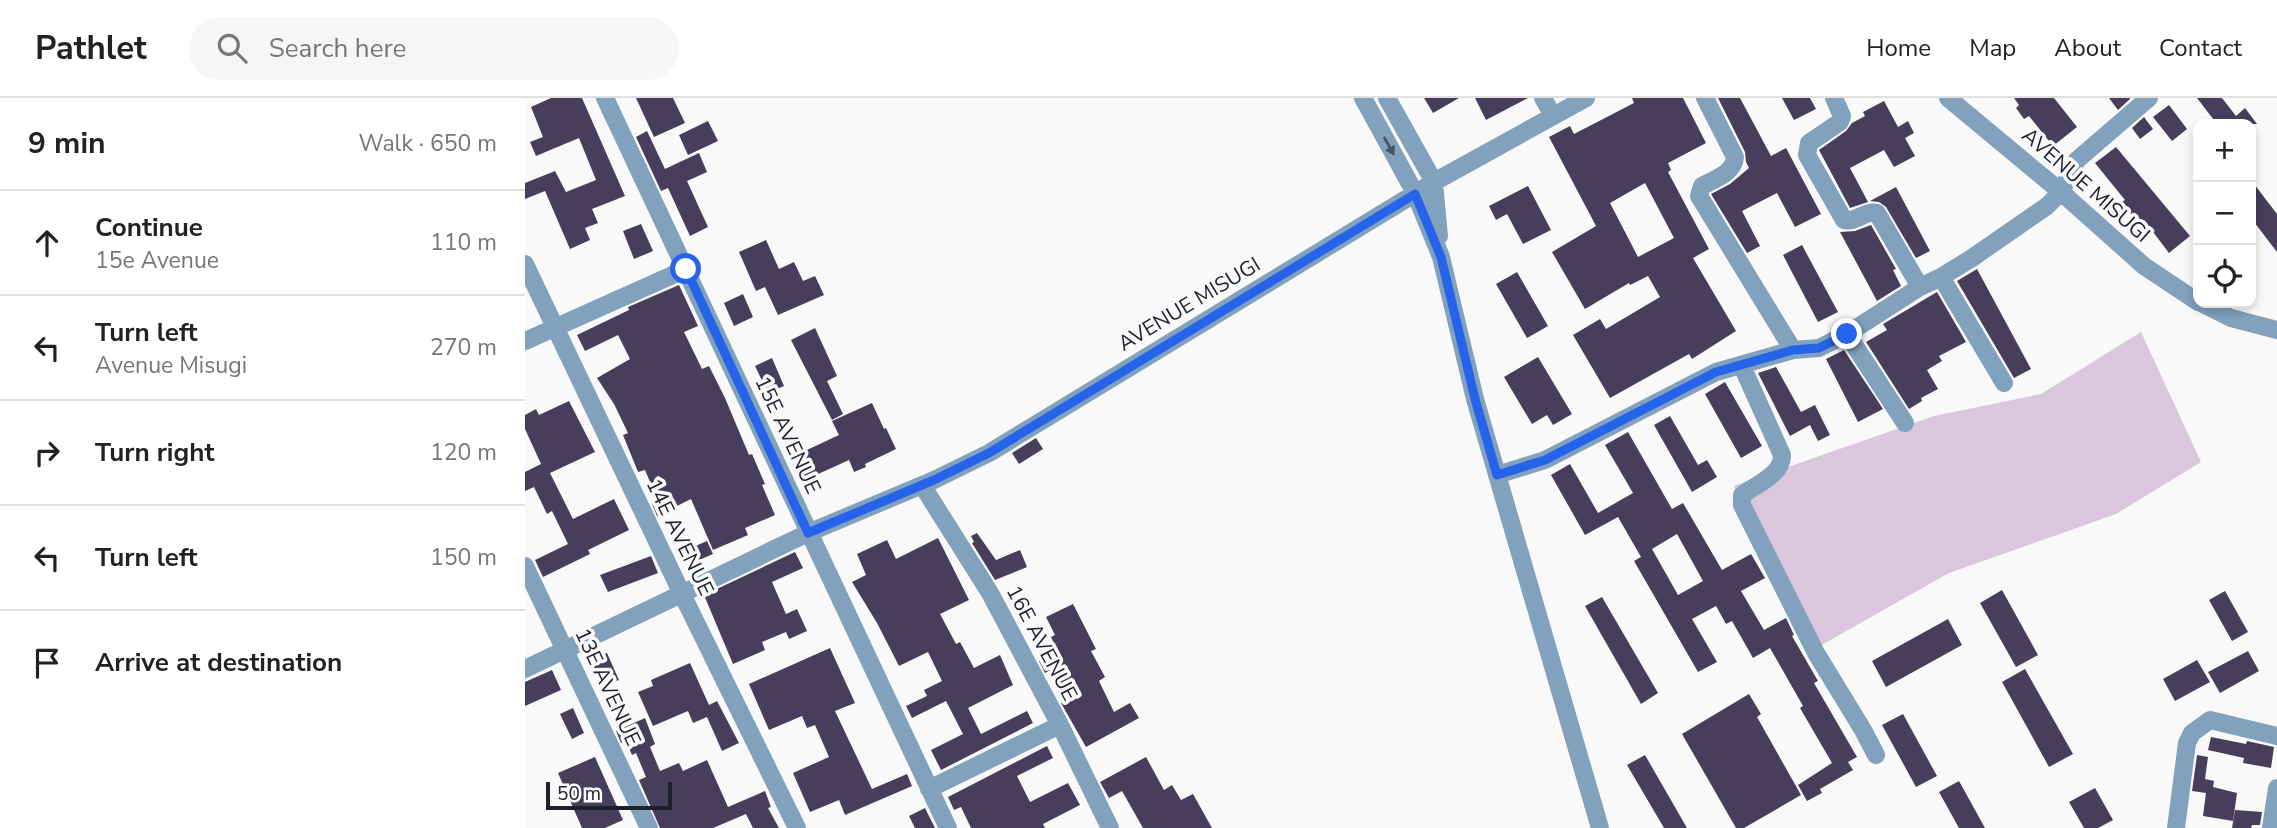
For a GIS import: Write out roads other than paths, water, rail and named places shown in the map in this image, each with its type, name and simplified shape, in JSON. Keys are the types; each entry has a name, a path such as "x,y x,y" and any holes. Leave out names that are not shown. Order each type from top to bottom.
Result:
{"street":[{"name":"15E AVENUE","path":"605,98 948,828"},
{"path":"1363,98 1415,194 1441,257"},
{"path":"1387,98 1434,182 1441,257 1475,399 1600,828"},
{"path":"1543,98 1553,116"},
{"name":"AVENUE MISUGI","path":"525,669 808,533 928,483 989,453 1434,182 1587,98"},
{"path":"1705,98 1735,158 1730,171 1702,186 1699,196 1793,350"},
{"path":"1834,98 1842,116 1840,122 1809,143 1806,148 1807,155 1844,220 1850,221 1871,212 1877,213 1920,287"},
{"name":"AVENUE MISUGI","path":"1948,98 2061,192 2144,266 2193,298"},
{"path":"1497,475 1545,460 1716,372 1793,350 1819,348 1847,334 2022,225 2061,192 2077,160 2150,98"},
{"name":"14E AVENUE","path":"525,264 797,828"},
{"path":"525,341 686,269"},
{"path":"1941,277 2004,383"},
{"name":"AVENUE MISUGI","path":"2211,308 2231,318 2277,330"},
{"path":"1847,334 1905,423"},
{"path":"1742,366 1782,456 1779,469 1742,495 1742,505 1816,653 1876,755"},
{"name":"16E AVENUE","path":"928,483 1060,724 1110,828"},
{"name":"13E AVENUE","path":"525,566 649,828"},
{"path":"2176,828 2187,743 2192,733 2210,720 2277,736"},
{"path":"929,789 1060,724"},
{"path":"2271,828 2277,788"}]}
